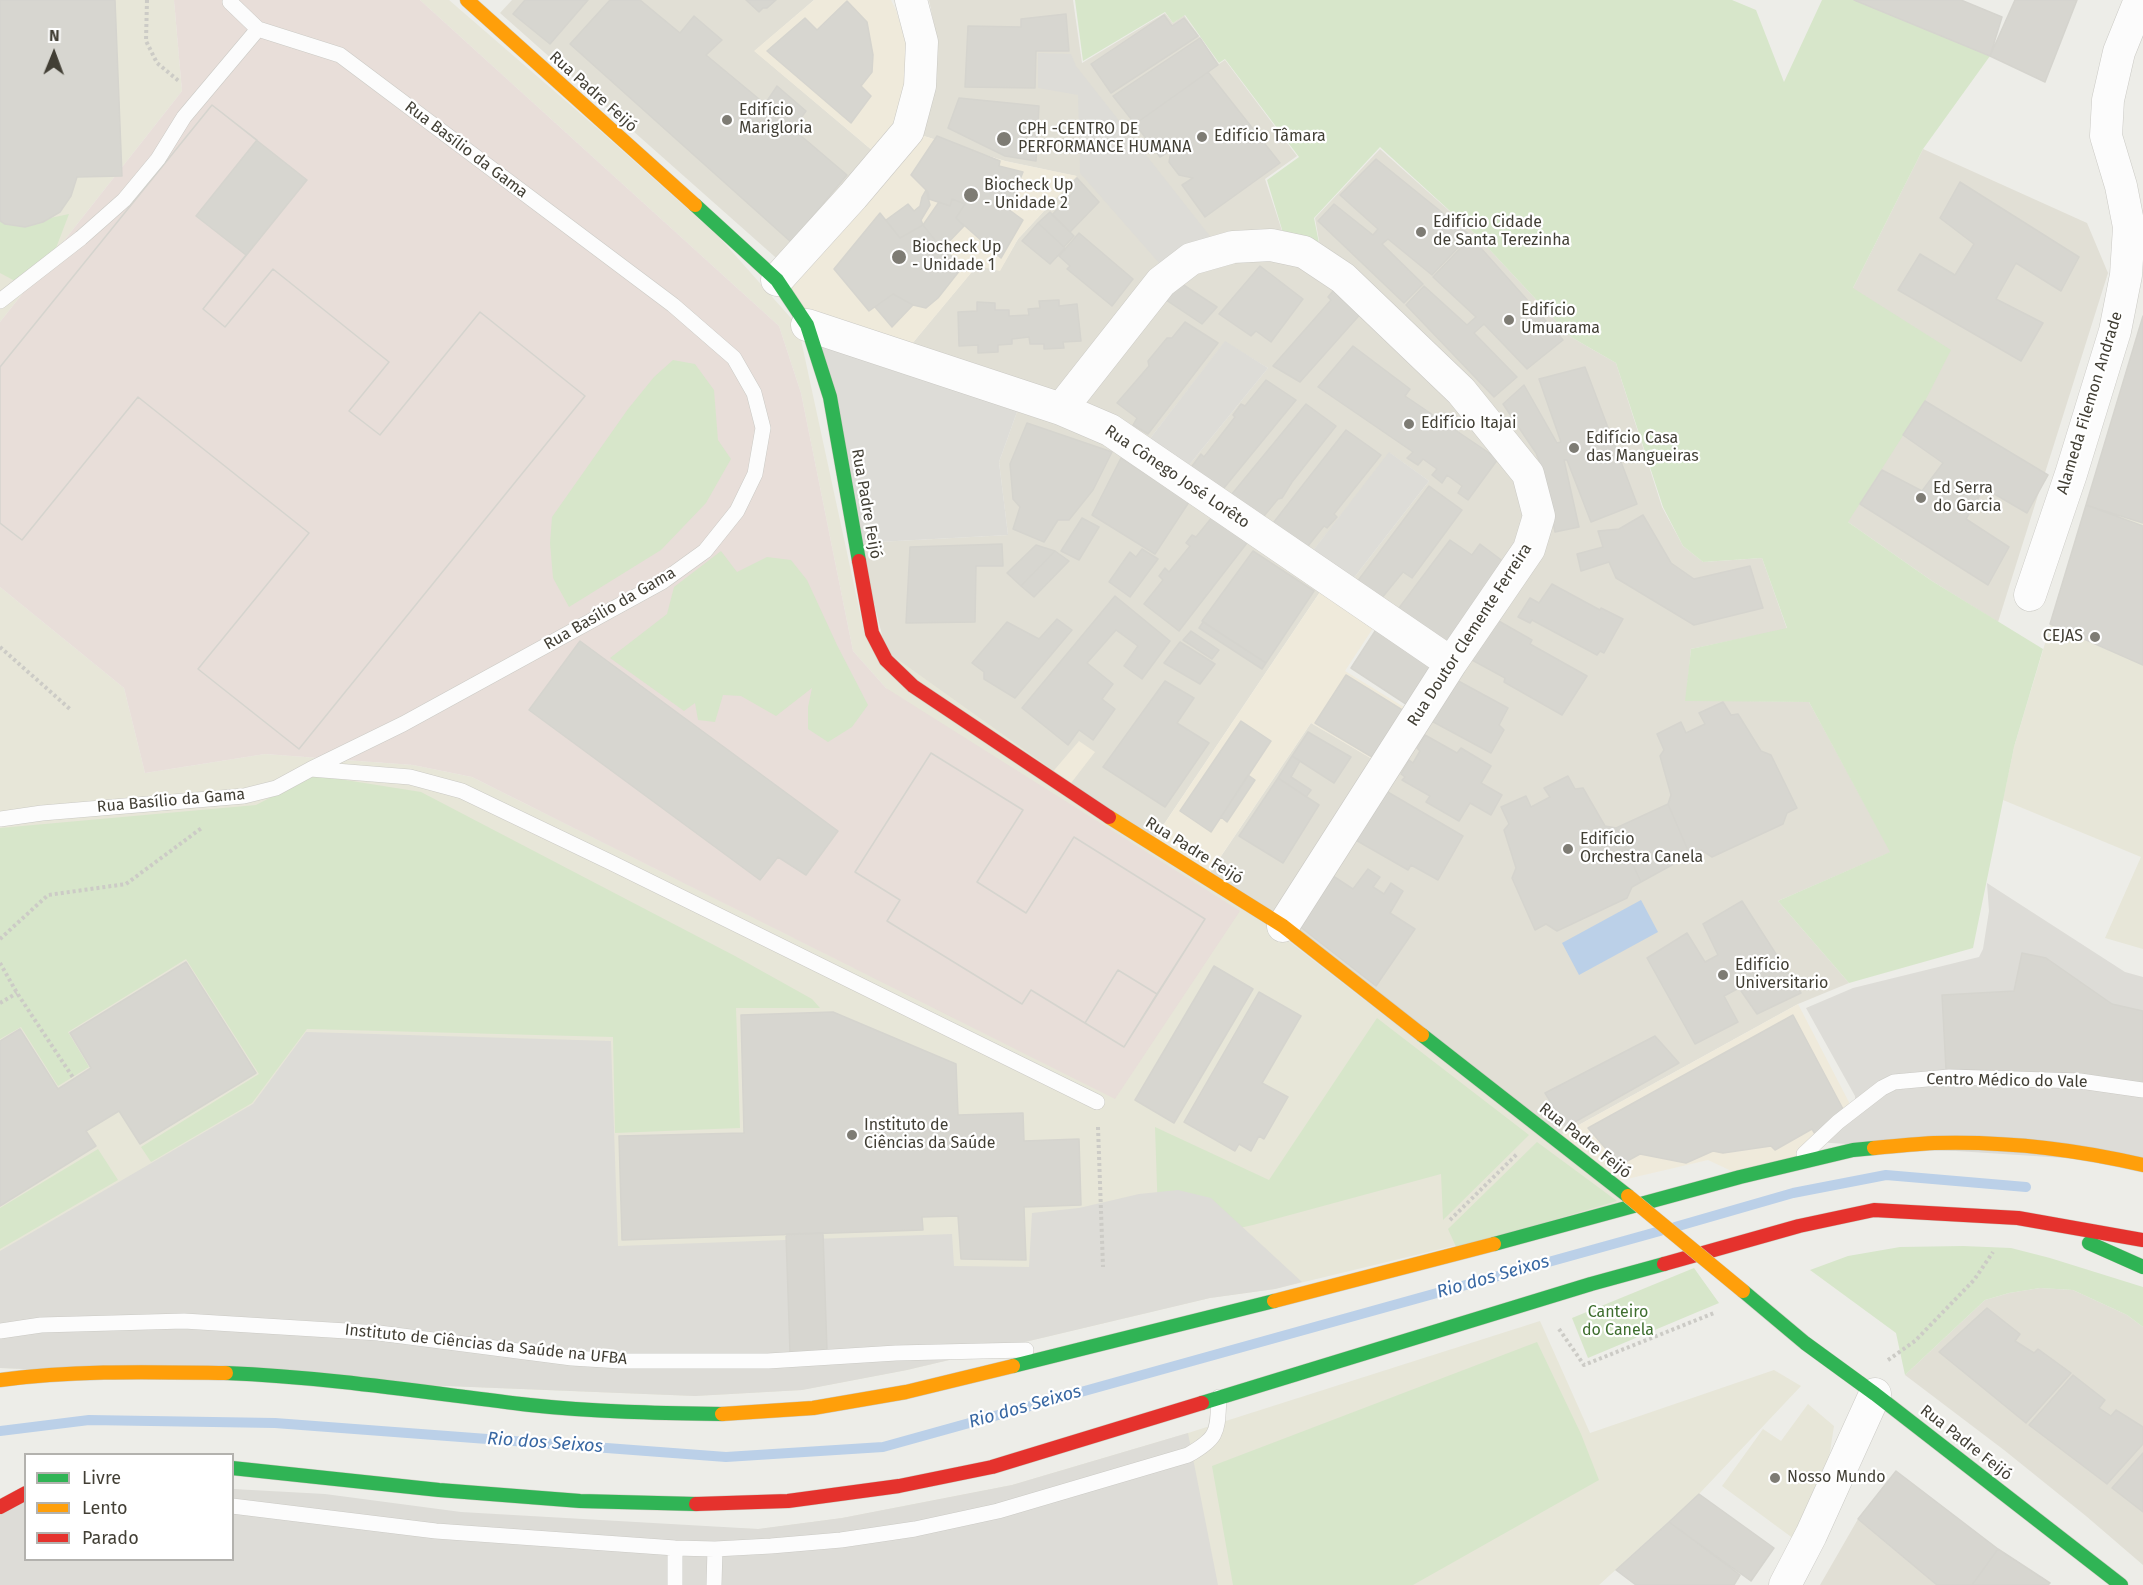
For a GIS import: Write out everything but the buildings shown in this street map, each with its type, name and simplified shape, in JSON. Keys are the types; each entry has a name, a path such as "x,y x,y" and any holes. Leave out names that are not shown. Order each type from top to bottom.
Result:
{"main road":[{"name":"Rua Padre Feijó","path":"467,0 777,280 807,325 830,397 872,633 886,660 913,687 1113,820 1283,926 1582,1159 1805,1343 1866,1387 2121,1585"},
{"path":"0,1380 29,1376 120,1371 230,1373 344,1382 533,1406 629,1412 728,1414 813,1408 906,1392 1080,1349 1400,1269 1853,1150 1934,1143 2021,1145 2097,1154 2143,1165"},
{"path":"2097,1154 2143,1174"},
{"path":"234,1468 439,1490 580,1501 686,1504 788,1501 899,1486 992,1467 1539,1299 1798,1226 1874,1210 2018,1218 2143,1240"},
{"path":"2035,1220 2143,1267"},
{"path":"0,1508 24,1493"}],"street":[{"path":"777,280 908,131 920,86 922,42 911,0"},
{"name":"Alameda Filemon Andrade","path":"2030,595 2071,474 2111,342 2123,286 2129,227 2121,186 2106,136 2108,100 2120,52 2140,0"},
{"name":"Rua Doutor Clemente Ferreira","path":"1061,409 1161,282 1191,259 1233,247 1271,245 1304,252 1343,278 1461,391 1528,474 1539,516 1529,549 1451,663 1283,926"},
{"name":"Rua Cônego José Lorêto","path":"807,325 1061,409 1110,430 1451,663"},
{"path":"1785,1585 1811,1535 1866,1387"}],"lane":[{"name":"Rua Basílio da Gama","path":"0,819 42,813 244,796 276,788 403,724 662,582 705,551 737,511 755,474 763,428 754,393 734,358 673,305 340,55 258,30 230,2"},
{"path":"0,301 81,238 124,200 158,159 184,117 258,30"},
{"path":"311,769 410,777 462,792 631,872 1097,1102"},
{"name":"Centro Médico do Vale","path":"1793,1165 1838,1122 1882,1088 1894,1082 1949,1077 2068,1080 2143,1090"},
{"name":"Instituto de Ciências da Saúde na UFBA","path":"0,1331 41,1325 183,1321 294,1326 379,1333 572,1358 621,1361 768,1361 896,1353 1080,1349"},
{"path":"234,1506 436,1531 675,1548 715,1549 841,1540 915,1529 998,1511 1188,1455 1209,1444 1217,1427 1219,1396"},
{"path":"675,1548 675,1585"},
{"path":"714,1585 715,1549"}],"path":[{"path":"147,0 146,41 158,63 199,98"},
{"path":"0,647 71,710"},
{"path":"0,939 48,895 126,884 244,796"},
{"path":"0,963 17,993 74,1079"},
{"path":"0,1003 17,993"},
{"path":"1097,1102 1103,1267"},
{"path":"1866,1387 1916,1341 1974,1280 2018,1218"},
{"path":"1539,1299 1584,1365 1747,1294"}],"shaded area":[{"path":"0,0 174,0 182,91 0,322"},
{"path":"174,0 420,0 779,326 801,393 853,651 886,688 1240,911 1115,1099 472,777 413,765 265,754 145,773 124,688 0,587 0,322 182,91"},
{"path":"420,0 449,0 719,237 798,326 865,636 1246,908 1627,1204 1275,1289 1210,1298 907,1370 802,1390 695,1396 0,1368 0,587 124,688 145,773 265,754 413,765 472,777 1115,1098 886,688 853,651 801,393 779,326"},
{"path":"512,0 814,0 755,51 880,157 783,264 500,13"},
{"path":"814,0 891,0 896,10 906,43 908,93 880,157 754,51"},
{"path":"929,0 1073,0 1082,63 1165,13 1173,23 1184,15 1219,64 1225,60 1297,156 1265,179 1287,246 1190,258 1060,404 906,351 977,265 1000,270 1018,239 1076,176 1005,161 914,133 937,39"},
{"path":"1038,53 1071,54 1076,66 1213,240 1160,264 1080,173 1078,95 1038,88"},
{"path":"914,133 1005,161 1077,176 1018,239 1000,271 977,266 906,351 811,320 784,281"},
{"path":"1380,149 1474,233 1571,337 1616,363 1662,507 1683,546 1703,562 1762,558 1787,629 1691,649 1686,700 1809,702 1891,852 1778,901 1849,983 1798,1004 1557,1137 1284,925 1530,550 1529,474 1323,263 1315,218"},
{"path":"1923,149 2087,223 2108,273 1998,622 1932,581 1848,522 1853,288"},
{"path":"1303,254 1459,393 1537,516 1450,659 1346,588 1429,481 1390,453 1305,561 1181,475 1268,368 1225,342 1142,449 1064,408 1192,261"},
{"name":"CEJAS","path":"2143,316 2143,949 2105,938 2141,857 2003,800 2014,747"},
{"path":"810,328 1022,398 999,462 1008,535 859,543"},
{"path":"1225,341 1268,368 1181,475 1142,449"},
{"path":"1022,398 1060,410 1328,580 1152,842 888,659 859,543 1008,535 999,462"},
{"path":"1389,452 1429,481 1346,588 1305,561"},
{"path":"1328,580 1381,616 1345,671 1417,715 1384,766 1311,723 1207,877 1152,842"},
{"path":"1311,723 1384,766 1282,923 1207,877"},
{"path":"1079,741 1095,752 1068,787 1050,775"},
{"path":"1987,883 2125,972 2143,977 2143,1163 1816,1142 1855,1107 1855,1096 1806,1008 1853,988 1979,957 1983,949 1989,911"},
{"path":"1798,1004 1852,1108 1791,1162 1740,1175 1708,1160 1614,1182 1557,1137"},
{"path":"306,1032 611,1041 618,1246 952,1234 954,1266 1029,1267 1032,1213 1079,1208 1139,1194 1178,1190 1211,1198 1302,1282 1275,1289 1210,1298 907,1370 802,1390 695,1396 0,1368 0,1251 253,1104"},
{"path":"2040,1288 2073,1290 2127,1315 2143,1327 2143,1565 2004,1450 1905,1375 1985,1300"},
{"path":"1540,1321 1590,1433 1774,1370 1801,1386 1699,1494 1599,1585 0,1585 25,1561 234,1561 234,1489 433,1511 651,1525 759,1529 842,1518 1012,1485 1188,1433"},
{"name":"Nosso Mundo","path":"1808,1404 1834,1426 1827,1471 1794,1539 1722,1486 1763,1429 1781,1441"},
{"path":"1188,1433 1218,1585 0,1585 0,1500 24,1498 24,1561 234,1561 234,1489 325,1494 461,1512 758,1529 842,1518 1012,1485"},
{"path":"1858,1519 1937,1585 1820,1585"}],"green space":[{"path":"1075,0 1732,0 1756,10 1784,82 1822,0 1854,0 1990,56 1923,149 1853,288 1951,350 1925,401 1848,522 1932,581 2043,649 2014,747 1973,948 1849,983 1778,901 1890,852 1809,702 1685,701 1691,649 1787,628 1762,558 1703,562 1683,546 1663,507 1616,363 1571,337 1474,233 1380,147 1314,218 1323,263 1287,246 1267,180 1299,157 1225,59 1219,63 1185,15 1173,23 1165,12 1083,61"},
{"path":"69,214 56,248 15,281 0,273 0,218 17,225"},
{"path":"673,360 695,364 714,390 718,440 731,459 706,503 661,550 569,607 553,578 550,543 552,517 628,409 654,377"},
{"path":"721,551 737,572 767,557 791,560 807,580 868,705 852,727 828,742 808,729 808,707 812,688 776,716 741,696 723,695 715,722 698,720 695,703 684,711 610,658 667,614 674,587"},
{"path":"314,775 421,792 735,956 812,999 820,1008 736,1008 740,1128 615,1133 613,1037 307,1029 252,1103 151,1162 141,1147 259,1074 186,959 68,1032 89,1067 58,1086 21,1027 0,1039 0,828 256,805"},
{"path":"1377,1018 1529,1135 1443,1220 1441,1174 1253,1225 1159,1246 1155,1127 1269,1180"},
{"path":"1537,1142 1617,1201 1457,1249 1448,1229"},
{"path":"98,1149 118,1180 0,1249 0,1208"},
{"path":"1900,1247 2011,1248 2143,1287 2143,1327 2127,1315 2073,1290 2040,1288 2009,1293 1985,1300 1905,1375 1896,1333 1810,1270 1848,1256"},
{"name":"Canteiro do Canela","path":"1694,1268 1719,1303 1588,1358 1572,1318"},
{"path":"1537,1342 1581,1434 1599,1480 1413,1585 1233,1585 1212,1466"}],"water":[{"path":"1641,900 1658,932 1579,975 1562,943"}],"waterway":[{"name":"Rio dos Seixos","path":"1675,1227 1793,1193 1886,1175 2026,1187"},
{"name":"Rio dos Seixos","path":"0,1431 89,1420 275,1423 726,1457 883,1447 1660,1231"}],"traffic: fast":[{"path":"695,205 777,280 807,325 830,397 859,561"},
{"path":"1422,1035 1628,1196"},
{"path":"1494,1244 1740,1177 1853,1150 1874,1148"},
{"path":"2089,1243 2143,1267"},
{"path":"1202,1403 1591,1284 1664,1264"},
{"path":"1743,1291 1805,1343 1875,1394 2121,1585"},
{"path":"1013,1366 1274,1301"},
{"path":"226,1373 340,1382 554,1407 626,1412 722,1414"},
{"path":"234,1468 439,1490 580,1501 696,1504"}],"traffic: slow":[{"path":"467,0 695,205"},
{"path":"1109,817 1283,926 1422,1035"},
{"path":"1874,1148 1934,1143 2013,1145 2065,1150 2143,1165"},
{"path":"1628,1196 1743,1291"},
{"path":"1274,1301 1494,1244"},
{"path":"722,1414 813,1408 906,1392 1013,1366"},
{"path":"0,1380 84,1373 226,1373"}],"traffic: jam":[{"path":"859,561 872,633 886,660 913,686 1109,817"},
{"path":"1664,1264 1799,1226 1874,1210 2018,1218 2143,1240"},
{"path":"696,1504 788,1501 899,1486 992,1467 1202,1403"},
{"path":"0,1507 24,1494"}],"place":[{"name":"Edifício Marigloria","path":"727,120"},
{"name":"Edifício Tâmara","path":"1202,137"},
{"name":"CPH -CENTRO DE PERFORMANCE HUMANA","path":"1004,139"},
{"name":"Biocheck Up - Unidade 2","path":"971,195"},
{"name":"Edifício Cidade de Santa Terezinha","path":"1421,232"},
{"name":"Biocheck Up - Unidade 1","path":"899,257"},
{"name":"Edifício Umuarama","path":"1509,320"},
{"name":"Edifício Itajai","path":"1409,424"},
{"name":"Edifício Casa das Mangueiras","path":"1574,448"},
{"name":"Ed Serra do Garcia","path":"1921,498"},
{"name":"CEJAS","path":"2095,637"},
{"name":"Edifício Orchestra Canela","path":"1568,849"},
{"name":"Edifício Universitario","path":"1723,975"},
{"name":"Instituto de Ciências da Saúde","path":"852,1135"},
{"name":"Nosso Mundo","path":"1775,1478"}]}
